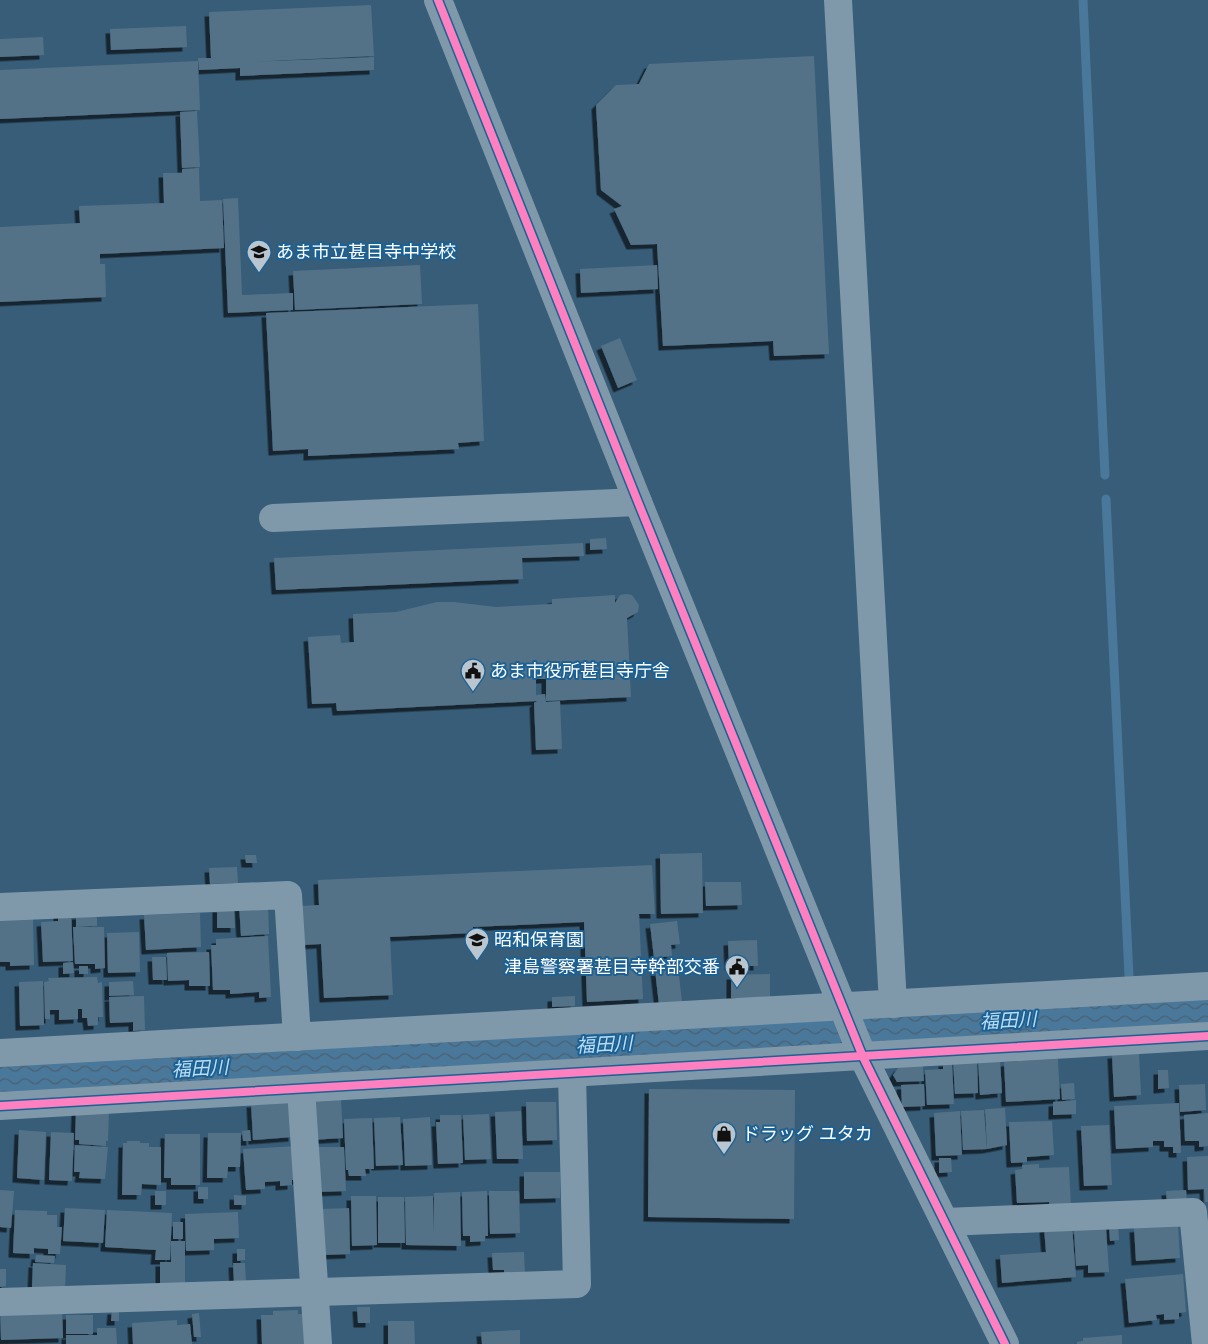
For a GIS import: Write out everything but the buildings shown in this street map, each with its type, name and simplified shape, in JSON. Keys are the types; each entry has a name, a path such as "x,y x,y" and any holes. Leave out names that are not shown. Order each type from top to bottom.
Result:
{"street":[{"path":"438,0 638,502 863,1057 1005,1344"},
{"path":"838,0 893,1004"},
{"path":"273,518 638,502"},
{"path":"0,907 288,895 297,1037"},
{"path":"0,1053 297,1037 845,1012 893,1004 1208,986"},
{"path":"0,1106 1208,1036"},
{"path":"0,1302 577,1284 572,1074"},
{"path":"301,1089 318,1344"},
{"path":"945,1222 1193,1212 1206,1344"}],"water":[{"name":"福田川","path":"1208,998 1208,1026 0,1094 0,1066"}],"waterway":[{"path":"1083,0 1105,475"},
{"path":"1106,499 1129,976"}],"cycle path":[{"path":"438,0 638,502 863,1057 1005,1344"},
{"path":"0,1106 1208,1036"}],"place":[{"name":"あま市立甚目寺中学校","path":"259,273"},
{"name":"あま市役所甚目寺庁舎","path":"473,692"},
{"name":"昭和保育園","path":"477,961"},
{"name":"津島警察署甚目寺幹部交番","path":"737,988"},
{"name":"ドラッグ ユタカ","path":"724,1155"}]}
